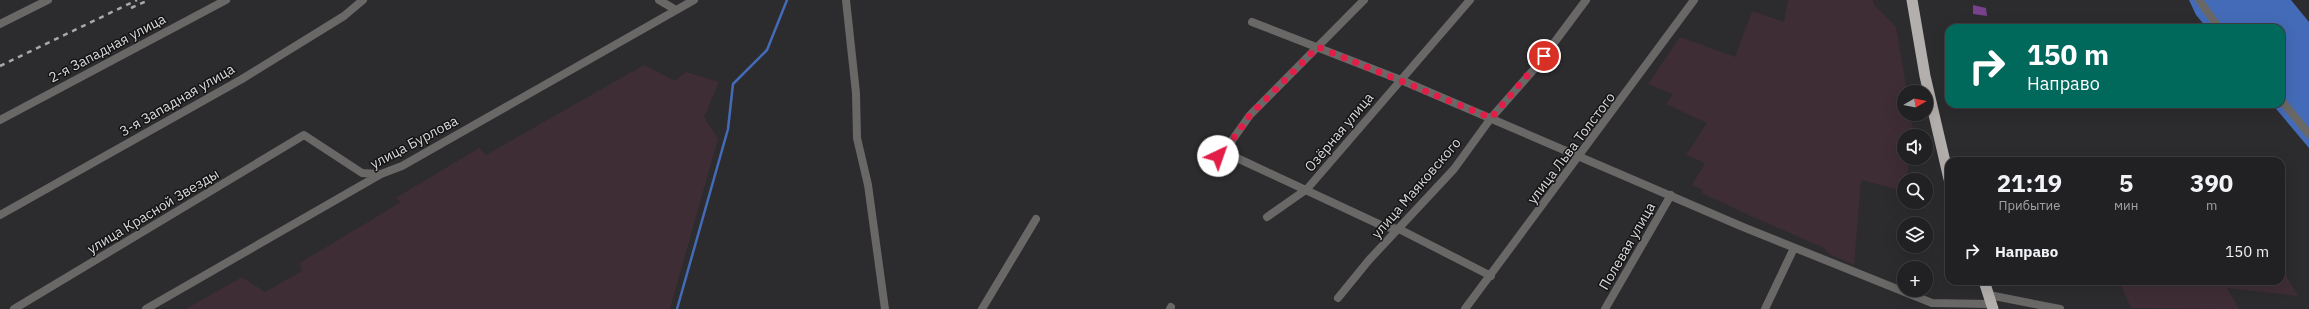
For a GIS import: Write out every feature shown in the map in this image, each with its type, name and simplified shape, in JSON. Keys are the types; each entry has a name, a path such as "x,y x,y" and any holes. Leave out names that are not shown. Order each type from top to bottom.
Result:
{"highway":[{"path":"1912,0 1928,91 1945,162"},
{"path":"1985,285 1991,303"}],"street":[{"path":"0,24 48,0"},
{"name":"2-я Западная улица","path":"0,120 226,0"},
{"name":"3-я Западная улица","path":"0,215 242,79 338,20 362,0"},
{"path":"659,0 676,10"},
{"name":"улица Бурлова","path":"146,309 380,174 402,166 694,0"},
{"path":"846,0 856,92 858,138 868,185 885,309"},
{"path":"1218,156 1228,146 1250,115 1364,0"},
{"name":"Озёрная улица","path":"1267,217 1307,189 1470,0"},
{"name":"улица Маяковского","path":"1338,298 1369,260 1454,169 1491,118 1536,67 1586,0"},
{"name":"улица Льва Толстого","path":"1465,309 1491,276 1579,155 1626,96 1694,0"},
{"path":"2199,0 2216,24"},
{"path":"1252,22 1401,80 1931,306 1991,303 2060,309"},
{"path":"2285,105 2309,134"},
{"name":"улица Красной Звезды","path":"14,309 304,135 362,173 380,174"},
{"path":"1228,146 1237,158 1307,189 1385,227 1399,229 1491,276"},
{"name":"Полевая улица","path":"1605,309 1671,195"},
{"path":"982,309 1036,219"},
{"path":"1765,309 1794,248"}],"shaded area":[{"path":"1788,0 1873,0 1874,5 1896,27 1906,85 1897,85 1897,121 1911,121 1913,129 1897,129 1897,165 1908,165 1908,173 1897,173 1897,189 1861,180 1854,265 1831,255 1824,248 1702,193 1703,190 1692,185 1705,163 1686,155 1707,123 1666,104 1673,94 1648,84 1680,37 1735,57 1752,11 1784,22"},
{"path":"644,65 675,81 686,72 719,82 704,117 718,139 670,309 186,309 242,277 265,292 302,271 300,263 401,202 396,198 479,148 486,155"},
{"path":"2285,274 2298,296 2227,288 2239,309 2131,308 2121,285 2285,285"}],"water":[{"path":"2189,0 2291,0 2309,22 2309,148 2275,108 2285,108 2285,24 2204,24 2196,15"}],"building":[{"path":"1973,5 1986,8 1987,16 1973,14"}],"waterway":[{"path":"677,309 728,129 733,84 767,50 787,0"}],"railway":[{"path":"0,66 137,0"},
{"path":"131,8 149,0"}],"route":[{"path":"1218,156 1228,146 1250,115 1318,47 1491,118 1544,56"}]}
